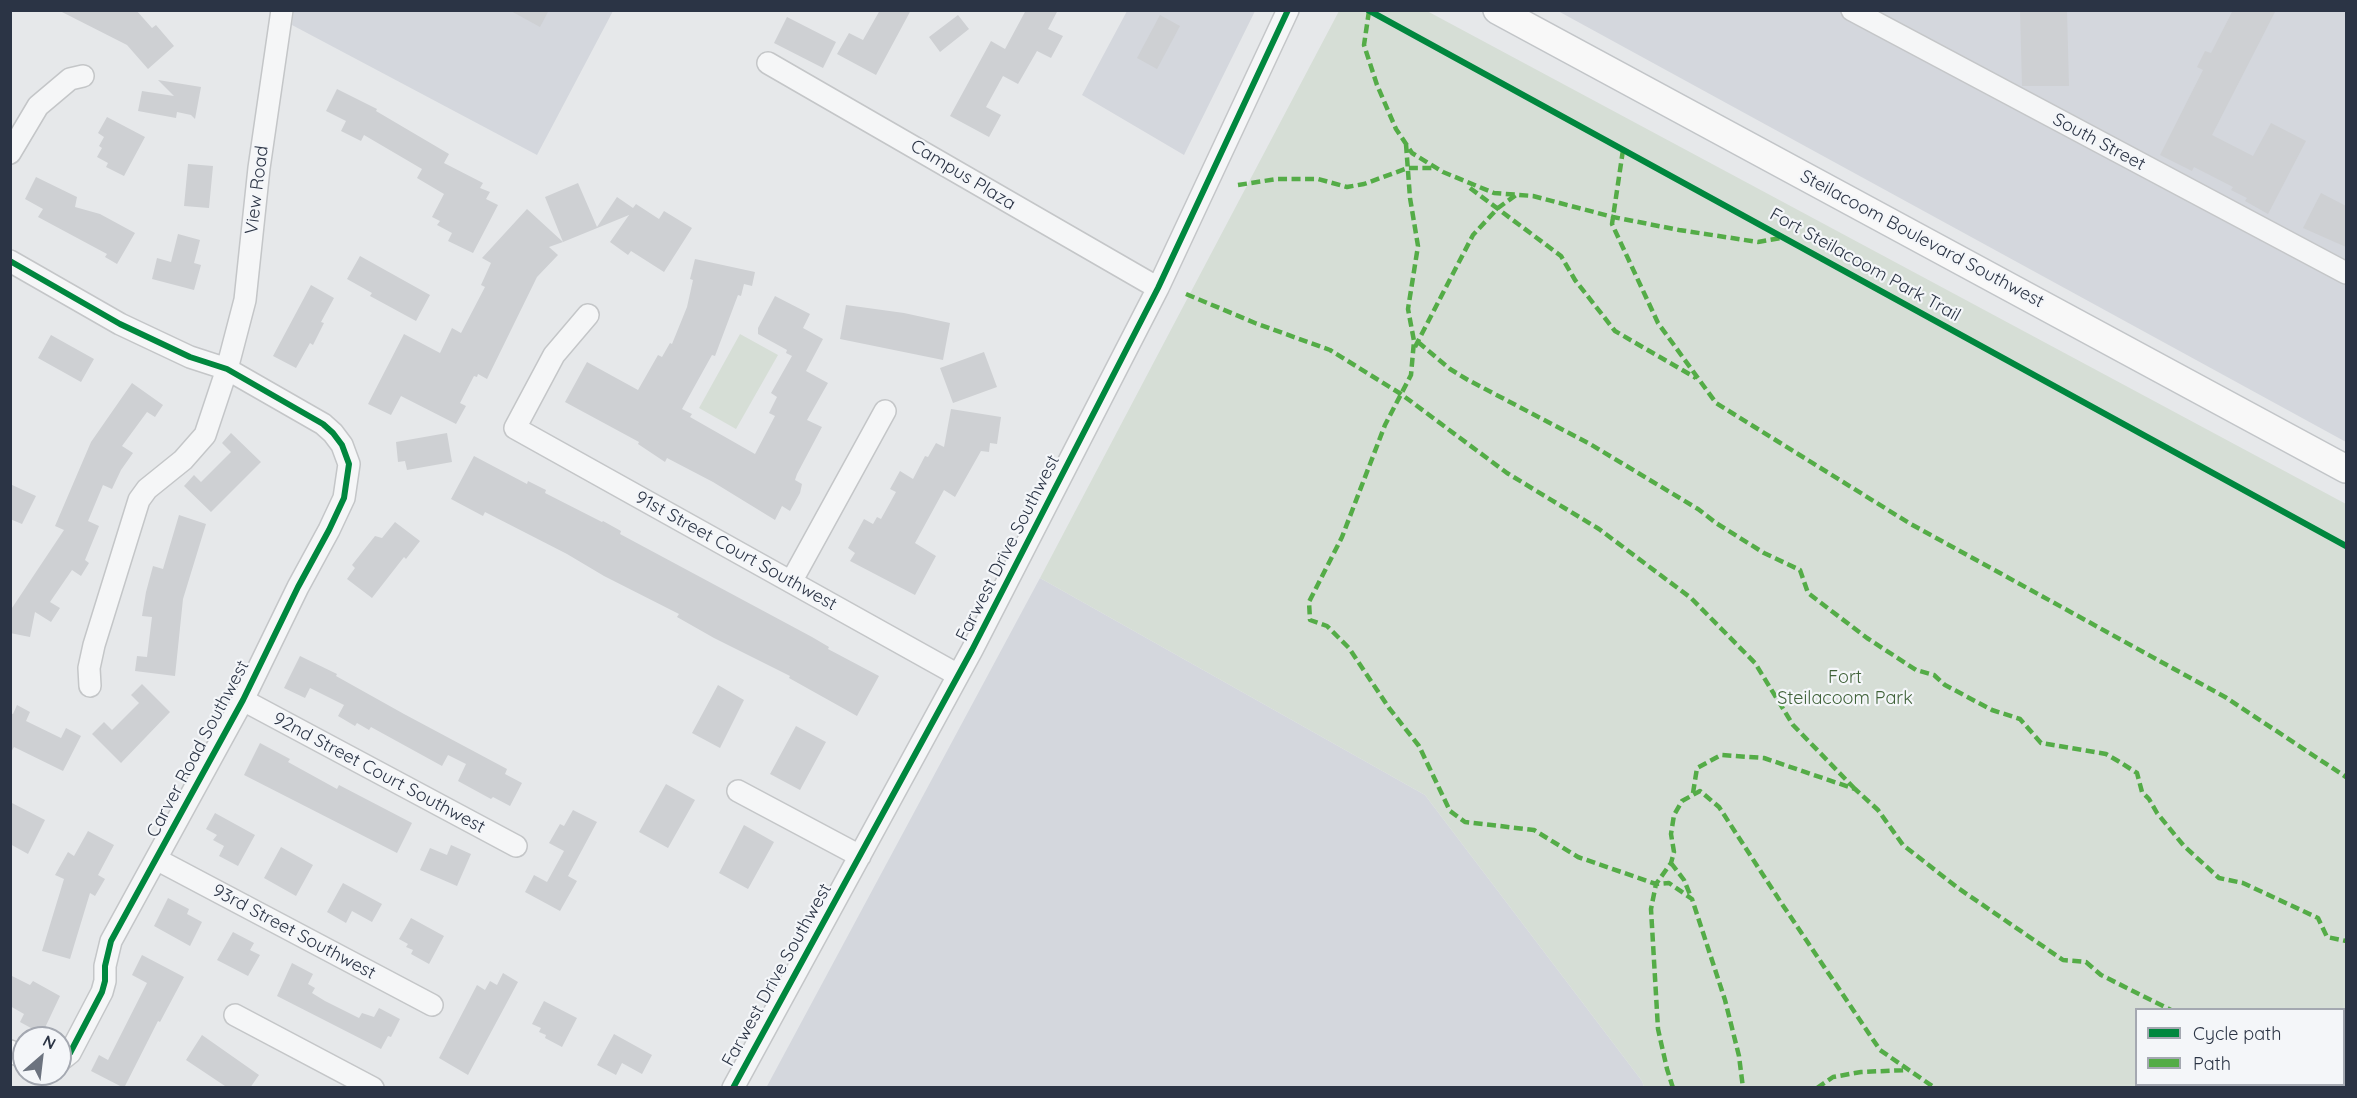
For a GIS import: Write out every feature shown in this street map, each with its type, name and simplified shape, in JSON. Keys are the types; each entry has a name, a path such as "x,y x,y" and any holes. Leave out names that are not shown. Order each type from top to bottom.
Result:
{"main road":[{"name":"Steilacoom Boulevard Southwest","path":"1497,10 2346,469"}],"street":[{"name":"View Road","path":"90,686 88,668 94,645 139,500 147,489 183,460 205,435 227,369 245,300 259,168 282,10"},
{"name":"Farwest Drive Southwest","path":"733,1088 958,675 1158,288 1288,10"},
{"name":"South Street","path":"1852,10 2346,273"},
{"name":"Campus Plaza","path":"768,63 1158,288"},
{"path":"10,153 38,106 70,79 83,76"},
{"path":"10,261 120,324 190,357 227,369"},
{"name":"91st Street Court Southwest","path":"588,315 554,355 514,428 958,675"},
{"name":"Carver Road Southwest","path":"72,1049 102,992 111,941 243,700 344,498 349,464 342,445 333,433 323,424 227,369"},
{"path":"791,582 885,411"},
{"name":"92nd Street Court Southwest","path":"243,700 516,846"},
{"path":"738,791 860,856"},
{"name":"93rd Street Southwest","path":"156,859 432,1005"},
{"path":"235,1015 373,1088"}],"shaded area":[{"path":"294,10 613,11 537,155 292,25"},
{"path":"1127,11 1255,11 1184,155 1082,95"},
{"path":"1558,11 2346,11 2346,442"},
{"path":"1040,578 1425,795 1642,1081 1644,1087 766,1088"}],"green space":[{"name":"Fort Steilacoom Park","path":"1339,11 1427,11 2346,504 2346,1087 1644,1087 1642,1081 1425,795 1040,578"},
{"path":"740,334 778,355 736,429 699,408"}],"building":[{"path":"58,10 136,10 152,28 156,25 174,46 148,69 127,45"},
{"path":"509,10 549,10 540,27"},
{"path":"880,10 911,10 876,75 837,54 849,33 863,40"},
{"path":"1026,10 1058,10 1048,29 1063,36 1051,58 1037,51 1018,84 1003,76 986,107 1001,115 989,137 950,116 991,41 1005,49"},
{"path":"2020,10 2067,10 2069,86 2022,86"},
{"path":"2233,10 2276,10 2212,135 2253,156 2271,123 2306,141 2268,214 2245,201 2247,198 2231,190 2233,187 2194,167 2192,171 2160,155 2203,70 2197,67 2205,51 2211,53"},
{"path":"958,15 969,29 940,52 929,37"},
{"path":"1160,15 1180,26 1157,69 1137,58"},
{"path":"787,17 836,42 823,68 774,43"},
{"path":"158,80 201,87 195,119 191,115 177,112 176,118 138,111 142,91 174,96"},
{"path":"337,89 377,109 376,111 449,154 444,163 483,183 480,188 490,192 486,199 498,205 473,253 448,241 452,233 437,225 440,221 432,217 444,194 417,178 422,169 364,135 361,141 341,131 346,121 326,111"},
{"path":"107,117 145,137 124,176 106,167 108,163 97,157 104,137 98,133"},
{"path":"188,164 213,166 209,208 184,206"},
{"path":"36,177 77,197 75,207 100,214 135,233 117,264 105,257 107,254 38,217 43,209 25,199"},
{"path":"578,183 597,227 617,197 633,208 636,204 659,219 664,211 692,228 664,272 631,251 628,255 610,242 629,215 563,242 545,197"},
{"path":"2321,193 2346,206 2346,247 2303,228"},
{"path":"527,209 563,242 549,247 558,255 537,277 487,379 478,374 477,377 474,376 460,403 466,406 456,424 401,396 391,415 368,404 404,334 440,353 452,328 461,333 485,287 481,285 491,263 482,258"},
{"path":"178,234 200,240 194,263 201,265 194,290 152,279 157,258 171,262"},
{"path":"360,256 430,295 416,321 370,296 372,293 347,279"},
{"path":"695,259 755,272 752,286 744,284 741,296 738,295 715,356 712,355 682,409 692,414 690,417 755,454 775,416 769,413 777,397 771,393 792,356 786,353 787,350 758,334 758,328 775,296 810,314 803,328 823,339 806,371 828,383 807,420 822,427 795,480 802,484 800,493 790,511 782,506 775,520 713,482 667,458 665,462 638,444 639,442 565,402 587,362 638,390 658,355 662,357 670,343 672,344 687,307"},
{"path":"311,285 334,298 321,322 324,323 313,345 310,343 296,368 273,356"},
{"path":"846,305 904,313 950,323 943,360 840,339"},
{"path":"51,335 94,359 81,382 38,358"},
{"path":"984,352 997,387 953,403 940,368"},
{"path":"132,383 163,405 155,417 147,412 122,446 133,453 112,489 103,485 88,521 99,526 85,560 89,563 81,576 72,570 50,602 60,608 51,622 35,612 30,637 10,633 10,611 64,530 55,526 91,442"},
{"path":"951,409 1001,417 997,444 990,443 989,452 981,451 955,497 944,490 915,543 936,556 915,595 850,561 855,553 848,548 864,519 873,524 877,517 881,519 896,492 890,489 900,471 913,479 925,456 928,457 936,443 944,447"},
{"path":"231,433 261,462 211,512 184,486 194,475 201,482 231,452 222,443"},
{"path":"447,433 452,462 407,470 405,461 398,462 396,442"},
{"path":"474,456 527,484 528,481 546,490 545,493 603,521 621,531 620,534 812,637 829,647 828,649 879,676 857,716 789,678 790,676 714,638 677,617 679,614 604,576 567,554 485,512 483,516 451,499"},
{"path":"10,484 36,496 22,524 10,519"},
{"path":"179,515 206,524 183,599 175,676 135,671 137,656 147,657 152,617 142,616 153,566 163,569"},
{"path":"395,522 420,541 406,559 404,557 372,598 347,579 355,568 352,565 375,536 382,538"},
{"path":"300,656 337,674 336,676 404,714 507,769 505,774 522,783 510,806 493,797 491,799 458,781 466,764 448,755 442,766 371,727 369,730 357,723 355,726 338,716 344,705 310,688 305,698 284,688"},
{"path":"142,684 170,712 121,763 92,734 104,722 112,730 139,703 131,695"},
{"path":"718,685 744,700 720,748 692,733"},
{"path":"17,705 30,712 26,721 61,738 66,728 81,736 63,771 14,747 10,754 10,713 13,714"},
{"path":"796,726 826,742 800,790 770,774"},
{"path":"260,743 290,759 288,762 337,789 339,785 412,823 397,853 244,775"},
{"path":"666,784 695,800 668,848 639,832"},
{"path":"10,802 45,820 28,854 10,844"},
{"path":"573,810 597,822 568,876 577,881 560,911 525,892 534,875 547,882 564,851 549,843 560,824 564,826"},
{"path":"215,813 255,835 238,866 219,856 224,846 213,840 217,835 206,829"},
{"path":"744,825 774,842 748,889 719,873"},
{"path":"88,831 114,845 98,875 105,879 95,896 90,893 70,959 42,951 64,879 55,875 68,852 74,856"},
{"path":"451,845 471,854 457,886 420,870 430,848 447,855"},
{"path":"281,847 313,865 296,896 264,878"},
{"path":"343,883 382,904 372,922 352,911 346,923 327,912"},
{"path":"168,898 189,909 187,914 202,922 190,946 154,926"},
{"path":"411,918 444,936 429,964 411,954 413,950 406,947 408,944 399,939"},
{"path":"233,932 254,943 250,950 260,955 248,976 217,960"},
{"path":"142,955 184,977 160,1022 158,1021 124,1088 91,1071 99,1055 108,1060 147,983 132,975"},
{"path":"292,963 313,974 308,984 315,988 312,993 325,1001 359,1018 362,1013 374,1017 379,1008 400,1019 391,1037 388,1036 381,1049 277,996"},
{"path":"503,973 518,982 468,1075 439,1058 477,985 485,990 490,981 497,985"},
{"path":"10,975 30,985 33,981 60,996 46,1026 27,1026 20,1022 24,1014 10,1006"},
{"path":"544,1001 577,1018 562,1047 545,1038 546,1035 539,1032 541,1028 532,1024"},
{"path":"614,1034 652,1055 642,1074 622,1063 616,1075 597,1065"},
{"path":"202,1035 259,1075 250,1088 228,1088 186,1060"}],"marked path":[{"path":"1369,11 1364,45 1377,85 1396,129 1412,153 1443,172 1494,193 1533,196 1613,217 1679,230 1758,242 1781,238"},
{"path":"1406,144 1410,198 1418,246 1408,309 1414,341 1411,375 1385,425 1342,537 1309,602 1310,620 1327,626 1349,648 1389,708 1419,746 1450,811 1465,822 1534,830 1578,857 1656,884 1669,883 1692,899 1725,1000 1739,1056 1743,1088"},
{"path":"1623,150 1612,224 1658,323 1716,403 1909,523 2225,697 2346,777"},
{"path":"1238,185 1277,179 1318,179 1347,187 1364,184 1408,168 1435,168"},
{"path":"1470,188 1561,256 1575,280 1615,331 1696,378"},
{"path":"1415,347 1473,235 1498,208 1516,195"},
{"path":"1186,294 1255,323 1330,350 1401,394 1507,473 1599,529 1691,598 1755,663 1793,725 1855,789"},
{"path":"1418,342 1450,369 1468,380 1590,444 1698,509 1764,553 1800,570 1808,593 1867,638 1916,670 1934,675 1945,685 1992,710 2020,719 2041,743 2106,754 2137,773 2142,792 2157,813 2184,846 2219,878 2243,883 2318,918 2327,937 2346,941"},
{"path":"1693,793 1697,768 1721,755 1764,758 1855,789 1878,810 1903,845 1958,888 2063,960 2086,962 2101,975 2167,1008"},
{"path":"1673,1088 1658,1029 1651,909 1656,884 1671,863 1674,852 1671,834 1674,815 1682,801 1700,791 1719,807 1880,1050 1935,1088"},
{"path":"1671,863 1684,880 1691,897"},
{"path":"1817,1088 1833,1077 1861,1072 1909,1070"}],"cycle path":[{"path":"733,1088 972,650 1158,288 1288,10"},
{"name":"Fort Steilacoom Park Trail","path":"1368,10 2346,546"},
{"path":"10,261 120,324 190,357 227,369 323,424 342,445 349,464 344,498 329,530 298,587 243,700 111,941 102,992 72,1049"}]}
